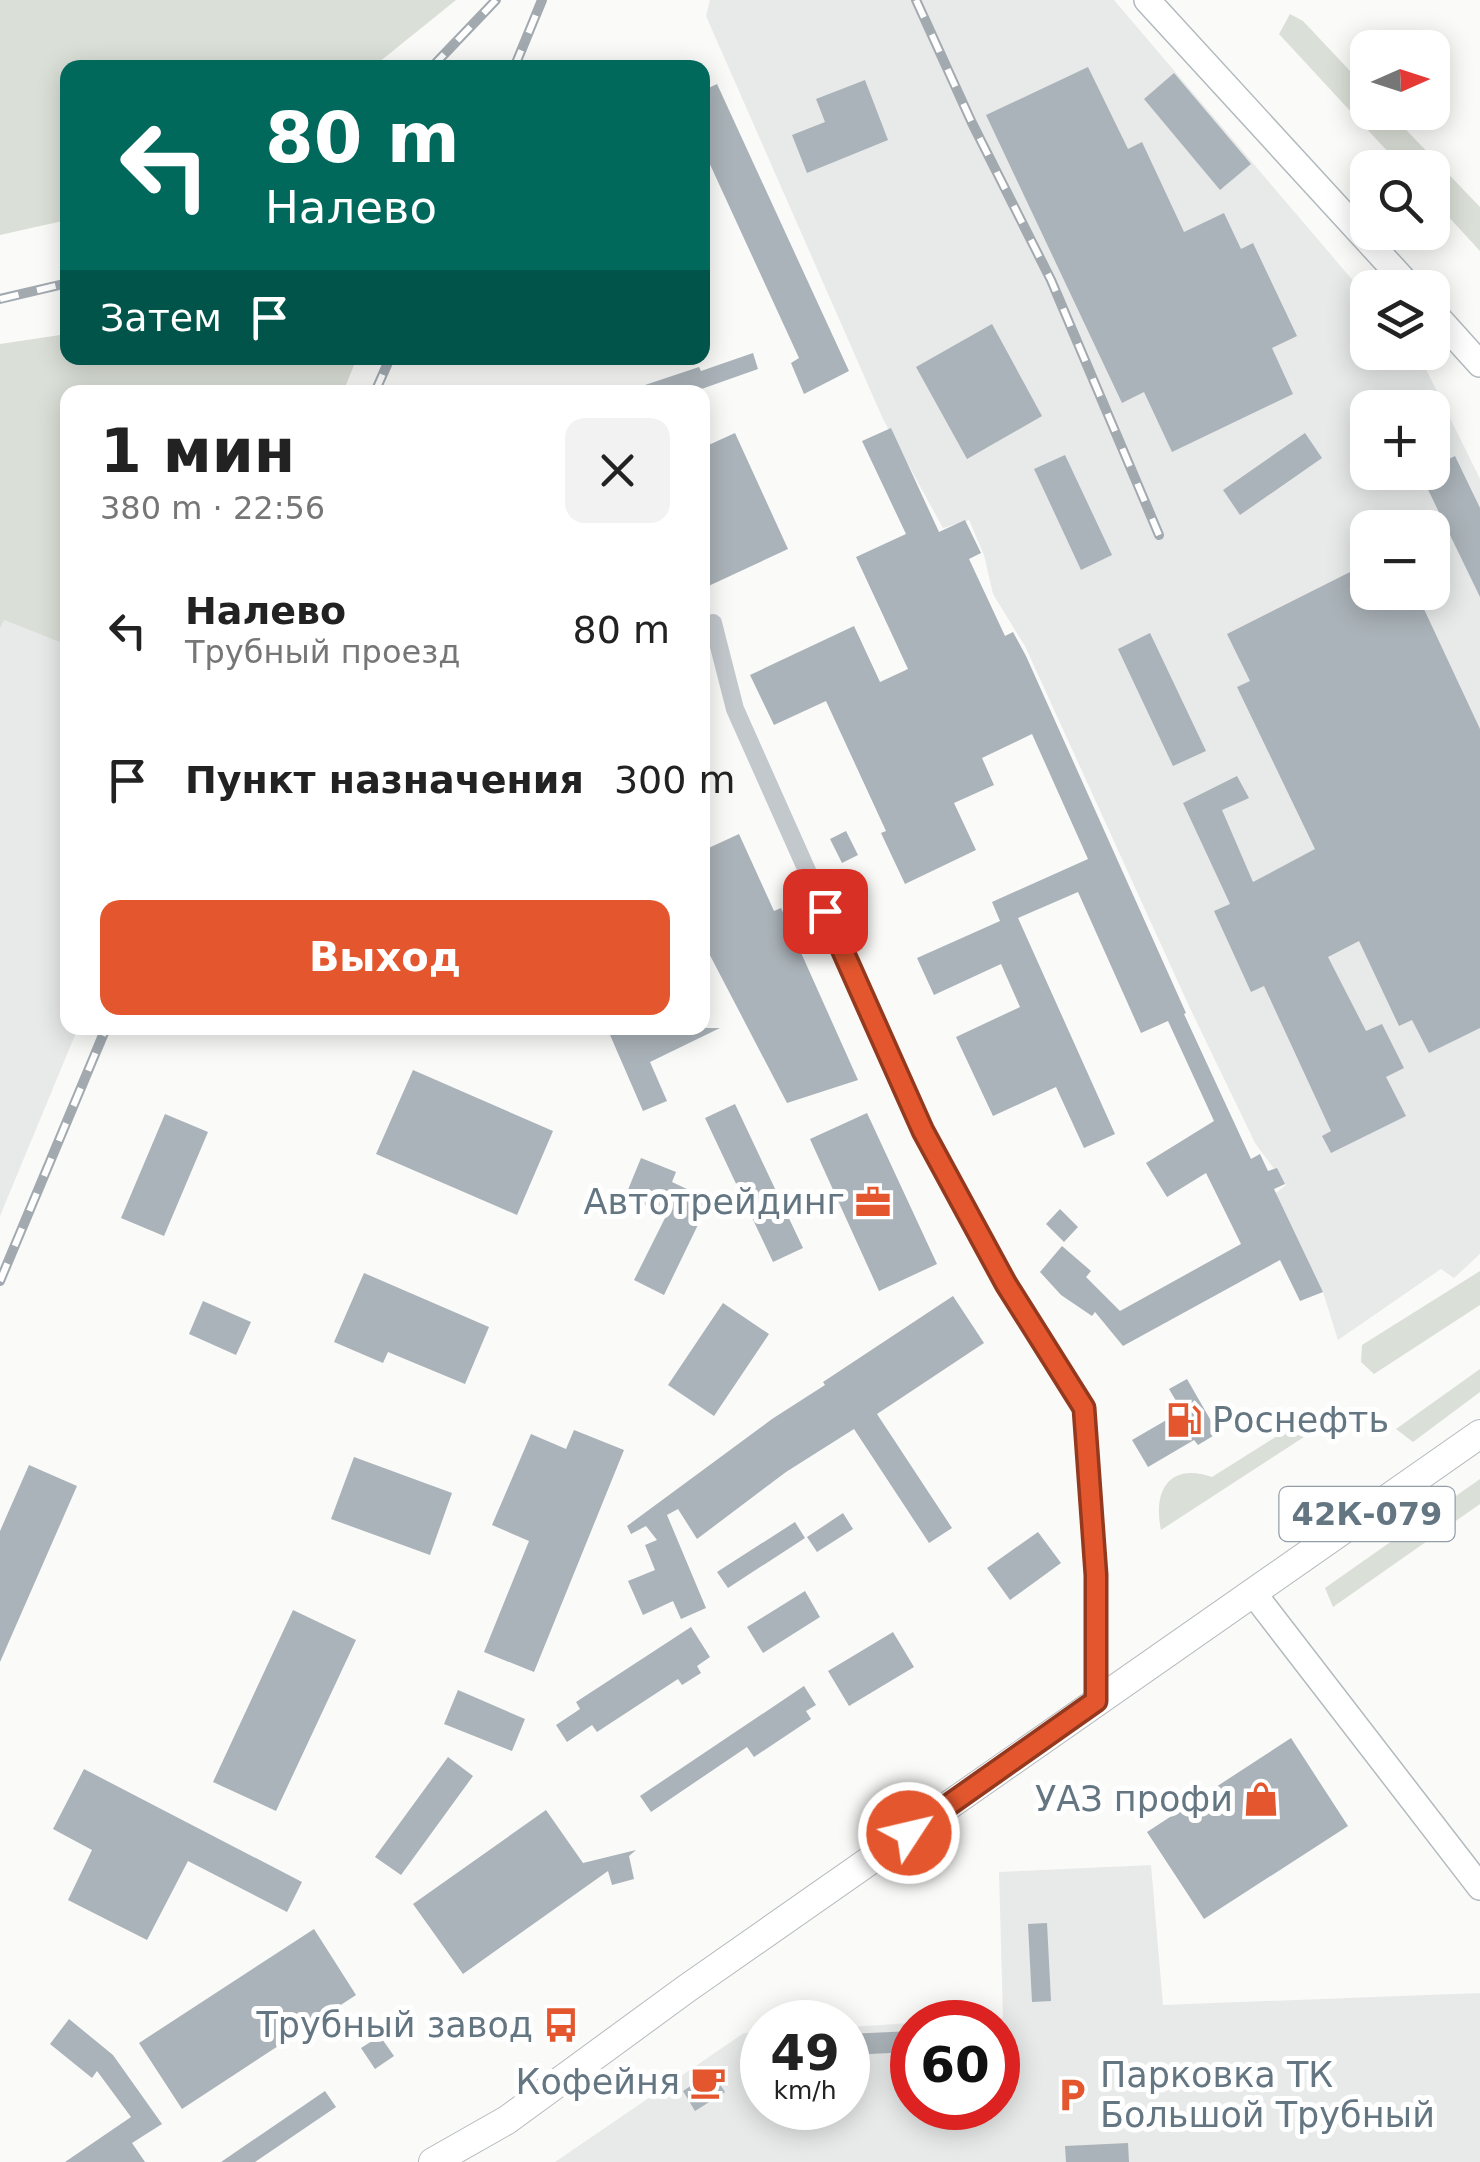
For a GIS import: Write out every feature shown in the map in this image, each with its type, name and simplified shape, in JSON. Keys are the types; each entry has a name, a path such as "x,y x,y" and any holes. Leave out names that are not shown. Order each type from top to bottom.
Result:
{"main road":[{"name":"42К-079","path":"433,2162 518,2112 1480,1434"}],"street":[{"path":"1147,0 1394,270"},
{"path":"1450,331 1480,364"},
{"path":"713,623 736,709 923,1131 1006,1284 1084,1408 1096,1575 1096,1701"},
{"path":"1254,1594 1480,1887"}],"shaded area":[{"path":"0,0 456,0 382,60 60,60 60,222 0,235"},
{"path":"710,0 1114,0 1350,277 1350,370 1426,370 1436,390 1350,390 1350,490 1450,490 1450,418 1480,479 1480,1254 1454,1278 1441,1269 1338,1340 1323,1292 1276,1193 1286,1185 1255,1143 1189,1006 1025,646 993,594 984,555 969,520 943,528 883,419 706,16"},
{"path":"1290,14 1303,21 1350,71 1350,111 1279,34"},
{"path":"1368,130 1406,130 1425,150 1386,150"},
{"path":"1450,176 1480,207 1480,251 1450,218"},
{"path":"60,335 60,365 354,365 346,385 60,385 60,642 4,620 0,629 0,344"},
{"path":"4,620 60,642 60,1035 75,1035 0,1216 0,629"},
{"path":"1480,1271 1480,1305 1374,1374 1361,1362 1362,1345"},
{"path":"1480,1369 1480,1392 1413,1442 1396,1429"},
{"path":"1289,1432 1304,1437 1161,1530 1159,1504 1174,1477 1197,1473 1212,1477"},
{"path":"1480,1479 1480,1504 1333,1607 1325,1588"},
{"path":"1151,1865 1163,2005 1480,1993 1480,2162 555,2162 740,2036 740,2130 870,2130 870,2026 890,2024 890,2130 1020,2130 1020,2000 1003,2000 999,1872"}],"building":[{"path":"1088,67 1128,149 1142,142 1184,232 1224,213 1241,249 1253,243 1297,336 1272,348 1293,394 1172,452 1144,392 1122,403 986,115"},
{"path":"1174,73 1251,164 1220,190 1144,99"},
{"path":"865,80 888,140 807,173 792,135 825,122 816,99"},
{"path":"717,84 849,371 804,394 791,363 799,358 710,164 710,87"},
{"path":"992,324 1042,416 967,459 916,367"},
{"path":"753,353 758,369 710,386 645,385 699,367 701,371"},
{"path":"891,428 939,532 965,520 981,553 969,559 1005,636 1013,632 1026,656 1251,1159 1260,1154 1268,1171 1277,1168 1285,1184 1274,1189 1323,1292 1300,1301 1280,1260 1123,1346 1095,1312 1092,1316 1061,1295 1040,1272 1062,1246 1091,1271 1086,1277 1120,1311 1241,1244 1206,1173 1167,1197 1146,1163 1214,1121 1168,1021 1141,1033 1078,892 1018,918 1115,1134 1084,1148 1056,1087 993,1116 956,1037 1020,1007 1001,964 934,995 917,958 1000,921 992,902 1088,859 1032,734 982,758 994,785 954,803 976,850 905,884 881,833 886,831 826,701 774,725 750,675 854,626 880,682 908,669 856,557 906,534 862,441"},
{"path":"735,433 788,549 710,585 710,444"},
{"path":"1305,433 1322,458 1240,515 1223,490"},
{"path":"1065,455 1112,555 1081,570 1034,469"},
{"path":"1455,456 1480,508 1480,597 1450,535 1450,510 1438,510 1428,490 1450,490 1450,458"},
{"path":"1350,572 1350,610 1424,610 1480,729 1480,1028 1429,1053 1412,1020 1399,1026 1359,941 1328,957 1366,1031 1382,1024 1404,1068 1386,1077 1406,1116 1331,1153 1322,1136 1331,1131 1264,986 1251,992 1214,911 1230,904 1183,803 1237,776 1249,798 1222,810 1253,882 1315,849 1237,687 1250,681 1227,634"},
{"path":"1150,633 1206,751 1173,766 1118,649"},
{"path":"846,831 858,855 842,863 830,839"},
{"path":"739,834 774,911 781,908 858,1080 787,1103 710,955 710,847"},
{"path":"610,1035 706,1035 650,1062 667,1101 643,1111"},
{"path":"413,1070 553,1131 517,1215 376,1154"},
{"path":"735,1104 803,1248 773,1262 705,1118"},
{"name":"Автотрейдинг","path":"867,1113 937,1264 879,1291 810,1139"},
{"path":"165,1114 208,1132 164,1236 121,1218"},
{"path":"641,1158 676,1172 672,1182 710,1200 664,1295 634,1280 667,1214 625,1197"},
{"path":"1060,1209 1078,1227 1064,1242 1046,1224"},
{"path":"364,1273 489,1327 465,1384 388,1352 383,1363 334,1342"},
{"path":"953,1296 984,1343 877,1414 952,1528 929,1543 854,1429 786,1472 697,1539 678,1509 667,1515 706,1608 681,1619 673,1601 643,1615 628,1581 655,1570 645,1545 657,1540 646,1526 631,1534 627,1526 772,1419 825,1385 823,1382"},
{"path":"203,1301 251,1322 236,1355 189,1334"},
{"path":"723,1303 769,1334 714,1416 668,1385"},
{"path":"1187,1379 1218,1433 1198,1445 1194,1440 1148,1467 1132,1440 1182,1411 1169,1389"},
{"path":"574,1430 624,1450 534,1672 484,1652 529,1541 492,1525 531,1434 566,1449"},
{"path":"354,1457 452,1493 430,1555 331,1519"},
{"path":"29,1465 77,1486 0,1662 0,1531"},
{"path":"843,1513 853,1529 817,1552 807,1537"},
{"path":"795,1522 805,1538 728,1588 717,1572"},
{"path":"1038,1532 1061,1563 1010,1600 987,1568"},
{"path":"805,1591 820,1617 763,1653 747,1627"},
{"path":"293,1610 356,1640 276,1811 213,1782"},
{"path":"691,1627 710,1657 697,1666 701,1673 682,1685 678,1679 597,1732 592,1725 567,1742 556,1725 580,1709 576,1702"},
{"path":"893,1632 914,1667 849,1706 828,1671"},
{"path":"804,1686 816,1705 806,1711 811,1719 754,1757 747,1747 651,1812 640,1796"},
{"path":"458,1690 525,1719 512,1751 444,1724"},
{"path":"1291,1738 1348,1826 1204,1919 1147,1832"},
{"path":"448,1757 473,1776 401,1875 375,1857"},
{"path":"84,1769 302,1882 287,1912 188,1861 147,1940 68,1900 92,1850 53,1829"},
{"path":"546,1810 583,1863 636,1850 629,1856 634,1879 612,1885 608,1871 463,1974 413,1904"},
{"path":"1047,1923 1051,2001 1032,2002 1028,1924"},
{"path":"314,1929 356,1995 182,2109 139,2043"},
{"path":"69,2019 113,2055 162,2124 132,2143 145,2162 65,2162 131,2117 97,2071 92,2078 50,2044"},
{"path":"890,2032 890,2053 870,2054 870,2033"},
{"path":"380,2036 394,2056 375,2069 361,2048"},
{"name":"Кофейня","path":"712,2072 725,2092 695,2111 683,2091"},
{"path":"325,2091 336,2107 255,2162 221,2162"},
{"path":"1128,2143 1129,2162 1066,2162 1065,2146"}],"railway":[{"path":"439,60 496,0"},
{"path":"517,60 542,0"},
{"path":"916,0 1051,280 1159,535"},
{"path":"0,299 60,285"},
{"path":"378,385 387,365"},
{"path":"0,1281 103,1035"}],"place":[{"name":"Автотрейдинг","path":"873,1202"},
{"name":"Роснефть","path":"1184,1420"},
{"name":"УАЗ профи","path":"1261,1799"},
{"name":"Трубный завод","path":"561,2025"},
{"name":"Кофейня","path":"708,2082"},
{"name":"Парковка ТК Большой Трубный","path":"1072,2095"}],"route":[{"path":"825,911 923,1131 1006,1284 1084,1408 1096,1575 1096,1701 909,1833"}]}
